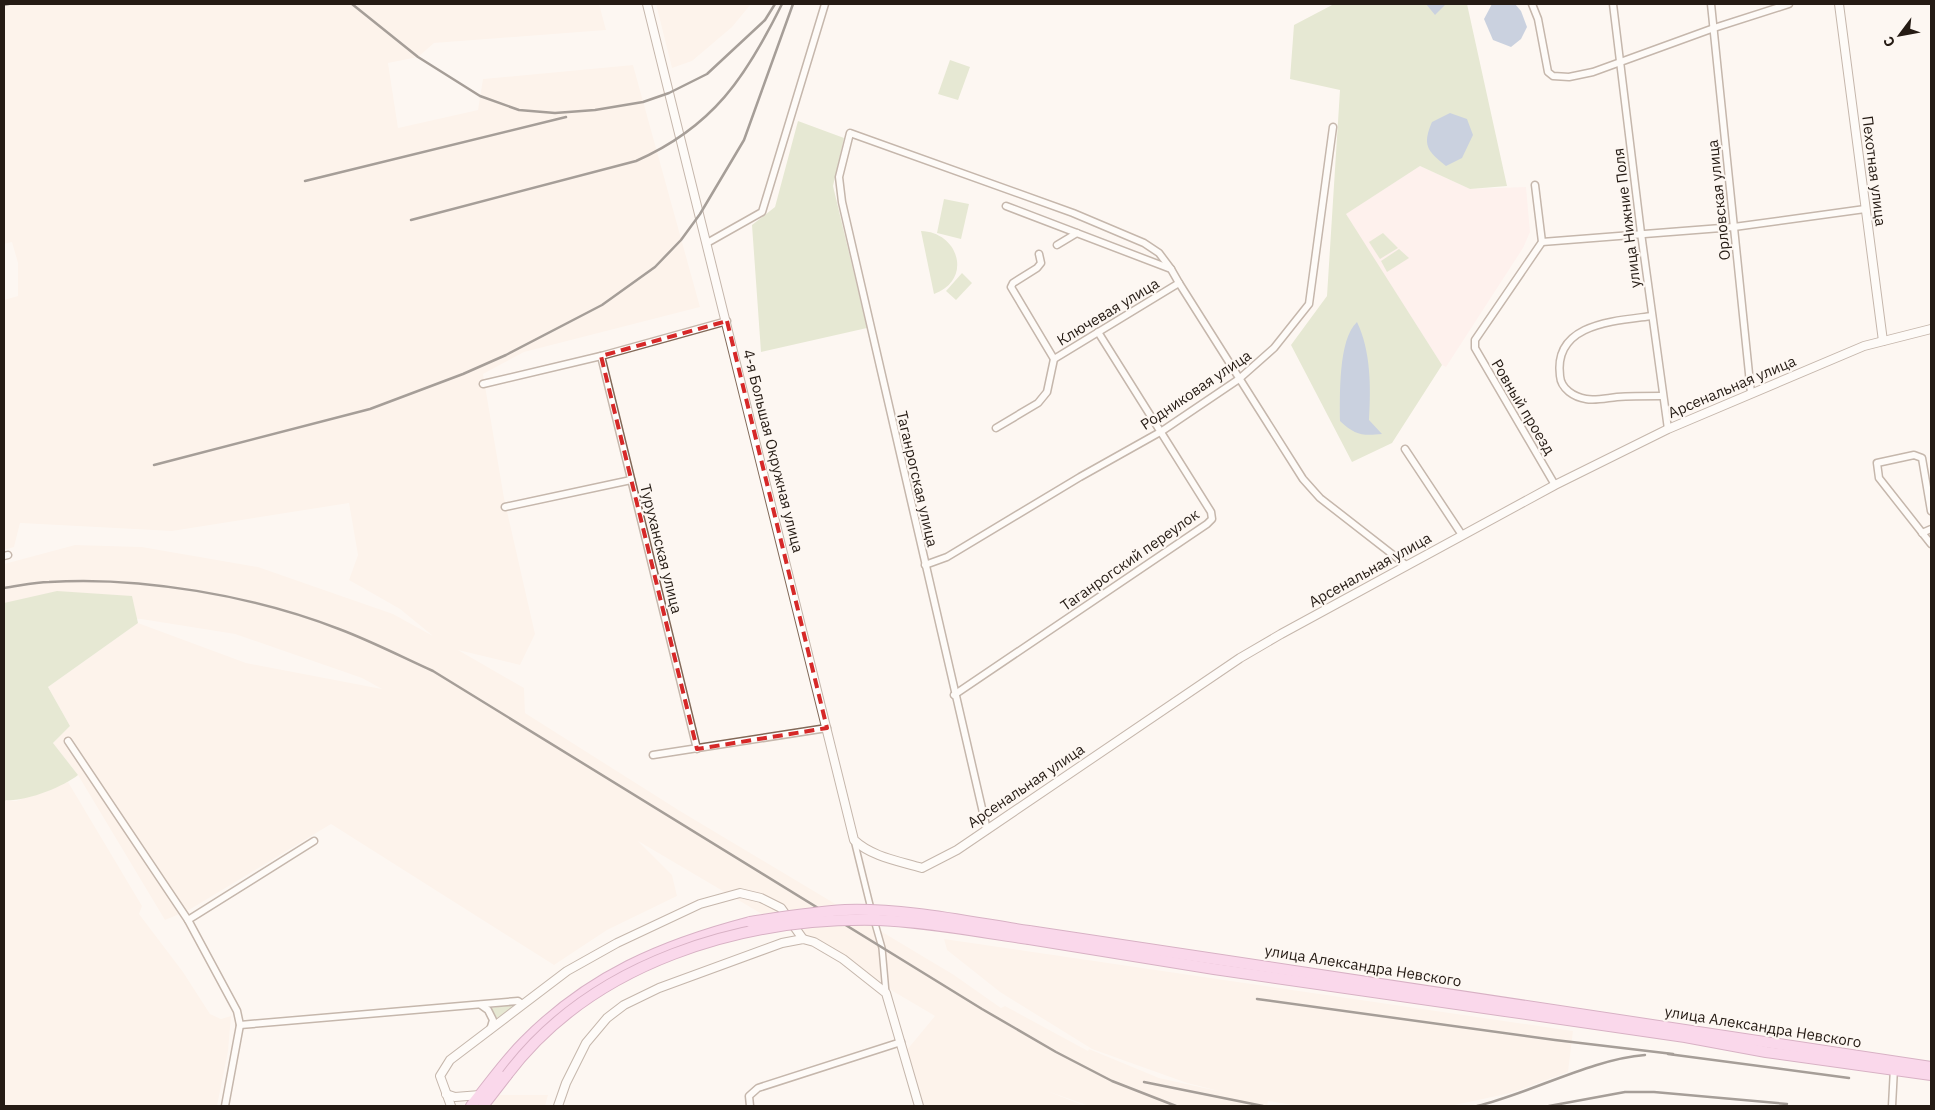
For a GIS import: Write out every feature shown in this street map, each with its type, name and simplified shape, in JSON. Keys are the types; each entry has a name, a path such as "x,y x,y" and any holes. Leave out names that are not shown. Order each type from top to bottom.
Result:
{"main road":[{"name":"улица Александра Невского","path":"503,1071 544,1023 586,989 624,967 658,951 700,935 742,924 799,914 846,910 929,916 1029,935 1894,1065 1931,1067"},
{"path":"1894,1065 1931,1075"},
{"path":"471,1106 503,1071"},
{"path":"483,1106 503,1071"}],"street":[{"name":"4-я Большая Окружная улица","path":"647,4 882,948 886,993"},
{"path":"707,244 762,212 825,4"},
{"path":"1532,4 1538,19 1548,72 1553,76 1569,77 1593,72 1714,28 1789,4"},
{"name":"улица Нижние Поля","path":"1613,4 1622,62 1640,233 1668,429"},
{"name":"Орловская улица","path":"1711,4 1751,393"},
{"name":"Пехотная улица","path":"1839,4 1883,341"},
{"name":"Родниковая улица","path":"925,565 947,557 1064,486 1162,430 1239,379 1274,348 1309,304 1333,127"},
{"name":"Таганрогская улица","path":"987,830 954,695 842,202 838,178 850,133 1073,213 1126,235 1144,243 1159,253 1171,269"},
{"path":"1535,185 1542,242 1734,227 1865,209"},
{"path":"1006,206 1171,269 1179,283"},
{"path":"1057,245 1077,233"},
{"name":"Ровный проезд","path":"1542,242 1475,340 1478,355 1555,485"},
{"name":"Ключевая улица","path":"1039,254 1041,263 1037,268 1013,283 1011,287 1054,359 1179,283 1303,478 1320,498 1406,565"},
{"path":"1652,316 1597,324 1576,334 1562,350 1558,366 1560,382 1569,392 1587,399 1662,396"},
{"path":"483,384 601,356 727,321"},
{"name":"Арсенальная улица","path":"854,840 864,849 876,854 922,868 948,855 987,830 1240,658 1406,565 1555,485 1668,429 1864,346 1931,329"},
{"name":"Таганрогский переулок","path":"954,695 1212,519 1211,512 1162,430 1098,332"},
{"name":"Туруханская улица","path":"601,356 697,749"},
{"path":"996,428 1038,403 1047,392 1054,359"},
{"path":"1405,448 1462,535"},
{"path":"1931,511 1922,458 1914,455 1877,463 1879,478 1931,544"},
{"path":"505,507 631,480"},
{"path":"1922,532 1931,528"},
{"path":"653,755 827,728"},
{"path":"68,742 188,920 231,998 240,1025 225,1106"},
{"path":"188,920 314,841"},
{"path":"451,1106 440,1076 450,1060 567,971 671,916 732,894 751,895 781,908 789,916 803,939"},
{"path":"770,902 790,927 793,940"},
{"path":"558,1106 566,1083 586,1043 607,1018 624,1005 659,988 793,940 803,939 814,942 843,959 886,993 902,1042 919,1106"},
{"path":"240,1025 518,1001 522,1004"},
{"path":"481,1005 488,1010 493,1020 490,1031"},
{"path":"750,1106 749,1096 758,1088 902,1042"},
{"path":"1892,1106 1894,1065"},
{"path":"446,1094 455,1097 480,1095"}],"highlighted area":[{"path":"727,321 827,728 697,749 601,356"}],"shaded area":[{"path":"4,4 599,4 606,30 434,43 418,57 388,63 398,128 478,110 483,79 633,65 700,307 524,352 483,374 504,498 535,634 520,665 458,650 524,688 525,713 680,811 954,975 1001,1008 1005,1006 1088,1051 1089,1049 1159,1078 1227,1093 1187,1083 1092,1049 1000,992 947,950 944,939 1573,1031 1568,1072 1511,1093 1450,1106 1298,1106 1268,1101 1267,1106 1089,1106 1047,1091 1085,1106 923,1106 906,1051 935,1016 638,841 672,875 677,896 607,930 554,965 331,824 189,910 165,920 78,775 53,743 70,726 48,687 138,623 246,663 382,689 362,678 235,634 141,619 82,616 4,620 4,564 75,545 142,547 258,567 393,614 433,636 400,609 349,580 358,555 349,503 172,531 20,523 14,547 4,550 4,300 18,296 18,263 12,242 4,244"},
{"path":"656,4 751,4 732,27 692,61 672,68"},
{"path":"1420,166 1470,189 1526,187 1530,232 1523,248 1446,367 1442,365 1345,214"},
{"path":"68,782 142,906 139,914 183,972 210,1014 221,1019 231,1016 228,1051 217,1106 4,1106 4,802 6,800 16,801"},
{"path":"497,1095 548,1095 545,1106 489,1106"}],"green space":[{"path":"1334,4 1467,4 1507,186 1470,189 1420,166 1346,214 1442,365 1392,443 1352,462 1291,345 1327,296 1340,90 1290,79 1294,25"},
{"path":"950,60 970,67 958,100 938,94"},
{"path":"798,121 844,138 833,186 867,328 761,352 752,225 775,207"},
{"path":"944,199 969,204 961,239 937,233"},
{"path":"921,231 934,233 945,239 952,248 956,258 957,268 954,278 946,287 934,294"},
{"path":"1383,233 1398,248 1380,259 1369,242"},
{"path":"1399,249 1409,258 1387,272 1381,261"},
{"path":"962,273 972,283 956,300 946,291"},
{"path":"57,591 132,596 138,623 48,687 70,726 53,743 78,775 44,793 23,799 6,800 4,802 4,603"},
{"path":"515,1005 497,1018 490,1008"}],"water":[{"path":"1426,4 1446,4 1435,15"},
{"path":"1492,4 1515,4 1521,11 1527,27 1521,39 1511,47 1493,40 1484,19"},
{"path":"1450,113 1467,119 1473,135 1462,158 1446,166 1431,152 1428,147 1427,136 1432,122"},
{"path":"1357,322 1365,345 1369,370 1369,420 1382,434 1359,434 1340,421 1340,384 1343,354 1346,341"}],"railway":[{"path":"4,5 9,4"},
{"path":"352,4 418,57 480,96 519,110 555,113 595,110 643,102 669,93 707,74 765,20 775,4"},
{"path":"411,220 636,161 663,147 707,116 724,97 755,55 782,4"},
{"path":"154,465 370,409 463,374 506,355 602,305 655,267 681,240 700,214 744,140 793,4"},
{"path":"305,181 566,117"},
{"path":"4,588 38,583 84,581 121,582 197,591 234,598 306,617 375,644 433,671 982,1009 1056,1052 1112,1081 1176,1106"},
{"path":"1257,999 1555,1040 1673,1054"},
{"path":"1668,1054 1849,1078"},
{"path":"1477,1106 1519,1093 1583,1069 1645,1055"},
{"path":"1144,1082 1263,1106"},
{"path":"1549,1106 1625,1092 1654,1092 1787,1104"}]}
